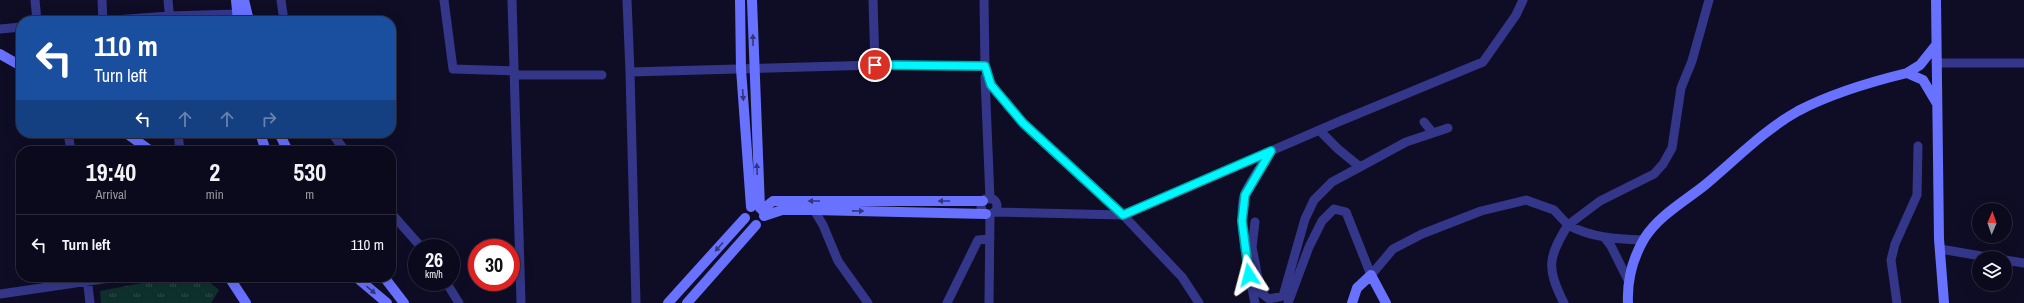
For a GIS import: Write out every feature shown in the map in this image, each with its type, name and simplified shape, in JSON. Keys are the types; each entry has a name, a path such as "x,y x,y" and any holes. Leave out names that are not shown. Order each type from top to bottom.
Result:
{"street":[{"path":"35,0 37,16"},
{"path":"102,0 103,16"},
{"path":"168,0 170,16"},
{"path":"236,0 237,16"},
{"path":"244,0 248,16"},
{"path":"281,0 283,16"},
{"path":"444,0 453,69 514,73 602,75"},
{"path":"512,0 521,303"},
{"path":"627,0 636,303"},
{"path":"687,303 756,225 761,222 741,70 740,0"},
{"path":"752,0 753,69 759,210"},
{"path":"873,0 875,65"},
{"path":"984,0 987,200 981,208 990,213"},
{"path":"668,303 745,218 745,213 759,210 1123,215 1319,130 1483,62 1516,15 1523,0"},
{"path":"1564,303 1554,285 1552,265 1553,250 1568,225 1600,201 1654,174 1663,164 1672,148 1681,88 1692,61 1710,0"},
{"path":"1936,0 1940,250 1944,303"},
{"path":"0,29 16,27"},
{"path":"1628,303 1629,282 1636,257 1643,240 1661,219 1770,130 1788,118 1813,104 1845,91 1907,73 1920,65 1936,45"},
{"path":"0,54 16,63"},
{"path":"1936,63 2024,62"},
{"path":"630,72 875,65 985,66"},
{"path":"985,66 991,85 1023,123 1123,215 1182,277 1199,303"},
{"path":"1907,73 1923,80 1937,103"},
{"path":"1424,122 1433,133"},
{"path":"1255,222 1252,247 1261,293 1268,301 1283,296 1305,219 1314,200 1332,182 1406,142 1448,128"},
{"path":"1319,130 1338,149 1360,166"},
{"path":"133,138 144,146"},
{"path":"1897,303 1891,260 1895,244 1917,195 1918,146"},
{"path":"1254,303 1246,261 1242,221 1245,195 1271,151"},
{"path":"759,210 773,201 987,200 996,203 997,208 990,213"},
{"path":"1352,303 1357,288 1371,275 1393,249 1422,234 1482,212 1526,200 1554,210 1568,225 1577,230 1605,238 1643,240"},
{"path":"1288,303 1309,247 1322,221 1334,209 1346,212 1371,275 1386,303"},
{"path":"814,210 823,225 838,261 868,303"},
{"path":"989,303 990,213"},
{"path":"745,218 750,224 756,225"},
{"path":"396,219 414,239"},
{"path":"1605,238 1611,246 1629,282"},
{"path":"947,303 978,240 990,239"},
{"path":"1940,250 1972,255"},
{"path":"2012,261 2024,263"},
{"path":"0,294 75,282"},
{"path":"87,282 90,303"},
{"path":"235,282 246,303"},
{"path":"362,282 387,303"},
{"path":"388,282 404,303"},
{"path":"452,291 459,303"}],"green space":[{"path":"148,282 209,282 219,290 211,303 101,303 100,291"}],"route":[{"path":"875,65 985,66 991,85 1023,123 1123,215 1271,151 1245,195 1242,221 1249,275"}]}
